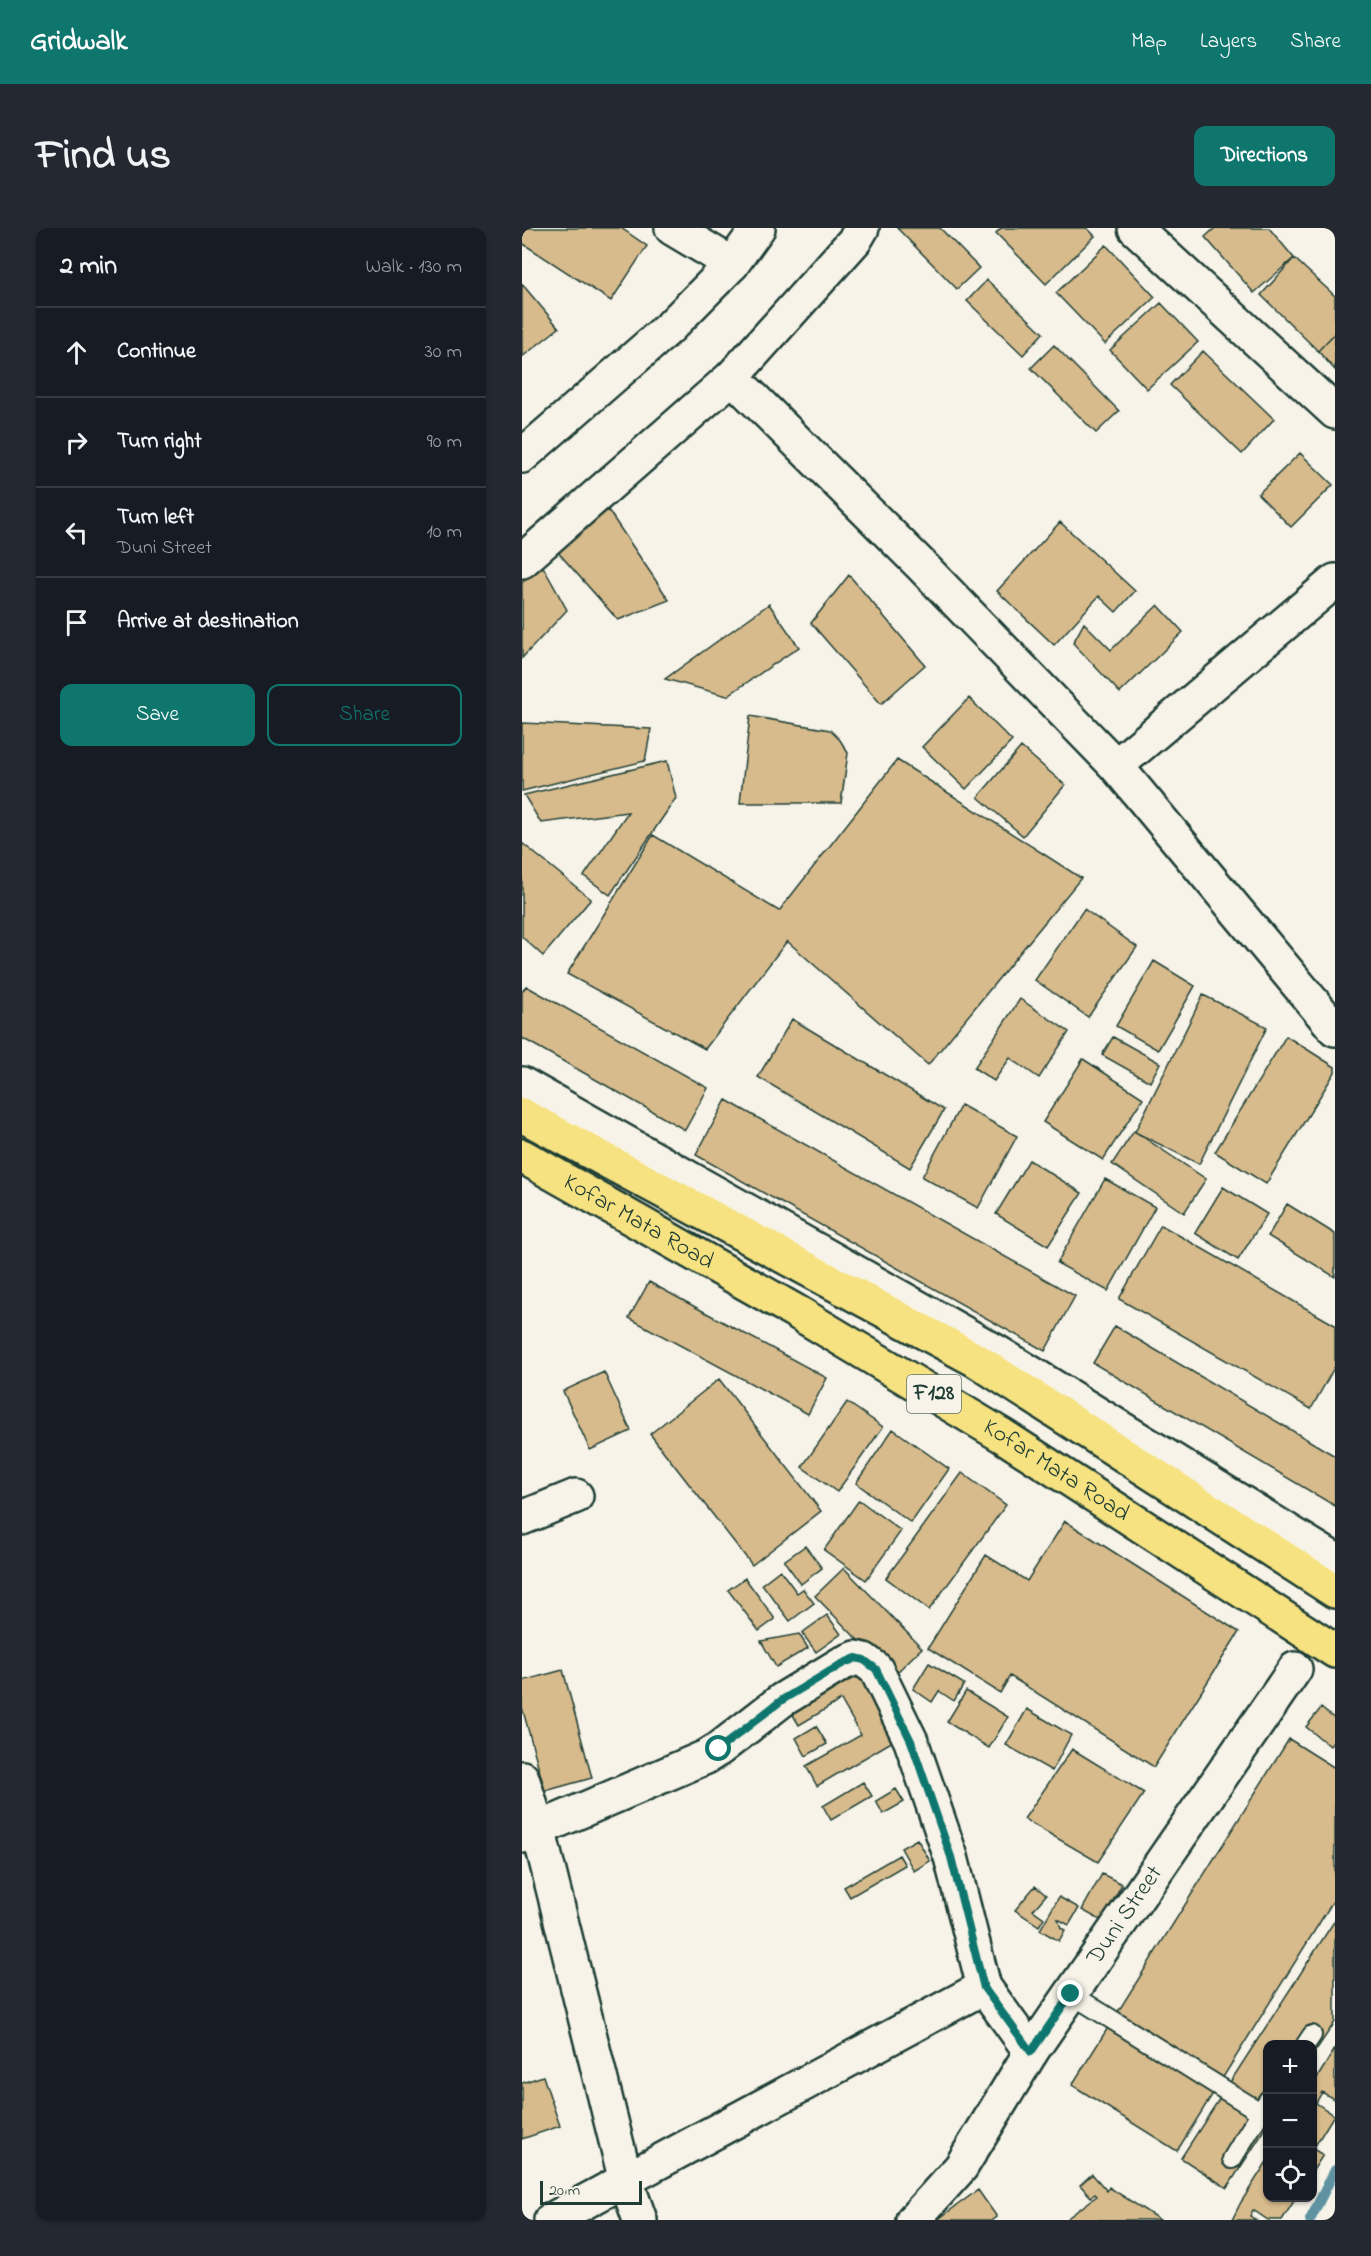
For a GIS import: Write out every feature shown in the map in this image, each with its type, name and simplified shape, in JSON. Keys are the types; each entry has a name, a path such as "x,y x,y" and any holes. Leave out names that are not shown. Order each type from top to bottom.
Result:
{"main road":[{"name":"Kofar Mata Road","path":"522,1115 976,1360 1335,1591"},
{"name":"Kofar Mata Road","path":"522,1156 795,1311 1003,1436 1335,1651"}],"street":[{"path":"672,228 732,264"},
{"path":"522,456 670,327 732,264 758,228"},
{"path":"522,561 732,377 855,240 862,228"},
{"path":"1135,228 1335,412"},
{"path":"732,377 921,565 1116,766 1335,1029"},
{"path":"1116,766 1335,581"},
{"path":"522,1084 995,1351 1335,1560"},
{"path":"522,1518 576,1496"},
{"path":"530,1832 706,1757 782,1700 842,1664 856,1658 864,1660 876,1669 911,1741 951,1857 984,1988 1031,2052"},
{"name":"Duni Street","path":"913,2220 961,2167 1031,2052 1295,1669"},
{"path":"522,1778 530,1832 626,2181 640,2220"},
{"path":"551,2220 984,1988"}],"lane":[{"path":"1071,1994 1263,2105"},
{"path":"1232,2159 1263,2108"}],"building":[{"path":"522,228 621,228 647,246 611,301 522,243"},
{"path":"897,228 940,228 979,268 957,289"},
{"path":"1001,228 1087,228 1095,236 1046,284 996,233"},
{"path":"1215,228 1269,228 1294,258 1254,293 1205,237"},
{"path":"1106,245 1155,297 1105,344 1056,293"},
{"path":"1294,258 1335,296 1335,333 1318,351 1261,295"},
{"path":"987,280 1043,333 1023,355 967,301"},
{"path":"522,284 559,328 522,357"},
{"path":"1161,303 1198,342 1147,389 1110,350"},
{"path":"1335,333 1335,370 1318,351"},
{"path":"1054,345 1119,411 1096,433 1031,368"},
{"path":"1203,351 1274,419 1242,454 1170,385"},
{"path":"1300,453 1333,485 1291,527 1258,494"},
{"path":"608,510 669,600 618,620 556,550"},
{"path":"1060,522 1135,591 1116,612 1099,596 1054,645 997,591"},
{"path":"541,563 567,610 522,658 522,583"},
{"path":"849,575 925,665 881,704 811,623"},
{"path":"769,604 799,647 727,696 665,679"},
{"path":"1158,605 1183,632 1120,693 1073,643 1084,623 1111,650"},
{"path":"969,698 1012,741 966,789 922,747"},
{"path":"750,716 830,730 848,753 841,803 740,803"},
{"path":"522,723 651,729 645,761 522,791"},
{"path":"1021,747 1065,785 1023,836 978,797"},
{"path":"897,760 1081,878 928,1065 787,941 705,1049 567,974 653,835 779,911"},
{"path":"667,761 676,798 610,895 584,876 628,812 541,823 524,795"},
{"path":"522,843 591,899 543,956 522,937"},
{"path":"1084,909 1137,947 1088,1017 1035,980"},
{"path":"1154,961 1195,986 1158,1050 1116,1026"},
{"path":"526,986 708,1088 685,1130 522,1038 522,992"},
{"path":"1203,995 1267,1027 1199,1164 1135,1132"},
{"path":"1020,999 1069,1032 1039,1078 1010,1058 994,1081 974,1068"},
{"path":"792,1019 944,1110 910,1168 758,1077"},
{"path":"1286,1036 1335,1067 1335,1072 1266,1184 1215,1152"},
{"path":"1113,1037 1160,1063 1150,1082 1102,1055"},
{"path":"1083,1059 1143,1098 1103,1160 1043,1122"},
{"path":"726,1100 1075,1296 1045,1351 696,1155"},
{"path":"961,1105 1017,1136 978,1208 922,1177"},
{"path":"1134,1131 1206,1179 1184,1213 1112,1164"},
{"path":"1029,1160 1082,1193 1048,1246 996,1214"},
{"path":"1105,1179 1155,1207 1108,1291 1057,1263"},
{"path":"1223,1187 1267,1214 1238,1260 1195,1233"},
{"path":"1287,1204 1335,1234 1335,1277 1268,1236"},
{"path":"1161,1225 1335,1325 1335,1366 1311,1409 1119,1299"},
{"path":"649,1282 827,1378 808,1414 629,1318"},
{"path":"1115,1326 1335,1456 1335,1506 1093,1363"},
{"path":"604,1372 631,1431 590,1450 563,1391"},
{"path":"719,1379 821,1511 752,1565 650,1434"},
{"path":"847,1402 883,1427 837,1492 802,1467"},
{"path":"893,1429 949,1469 911,1523 856,1483"},
{"path":"962,1473 1006,1505 929,1610 886,1578"},
{"path":"859,1500 901,1531 866,1580 824,1550"},
{"path":"1065,1521 1239,1632 1154,1767 1010,1676 1000,1693 928,1648 986,1555 1027,1581"},
{"path":"805,1546 822,1568 801,1584 784,1561"},
{"path":"844,1568 922,1648 893,1676 815,1596"},
{"path":"780,1570 797,1593 803,1589 814,1603 790,1621 762,1584"},
{"path":"745,1578 775,1619 759,1631 728,1590"},
{"path":"827,1615 841,1634 816,1652 802,1633"},
{"path":"799,1634 808,1648 776,1667 761,1641"},
{"path":"929,1663 964,1684 954,1701 939,1691 932,1702 913,1689"},
{"path":"857,1664 900,1737 817,1786 806,1766 861,1735 841,1700 799,1725 787,1705"},
{"path":"563,1670 592,1778 545,1791 522,1707 522,1681"},
{"path":"966,1691 1008,1717 989,1748 947,1722"},
{"path":"1321,1708 1335,1719 1335,1739 1330,1746 1306,1727"},
{"path":"1027,1709 1071,1735 1052,1771 1006,1745"},
{"path":"816,1726 827,1744 806,1756 796,1738"},
{"path":"1289,1739 1335,1768 1335,1898 1177,2151 1072,2085"},
{"path":"1072,1749 1144,1793 1098,1862 1024,1819"},
{"path":"863,1782 872,1796 831,1820 823,1806"},
{"path":"896,1789 904,1802 883,1814 876,1801"},
{"path":"917,1839 930,1861 914,1871 901,1848"},
{"path":"899,1855 905,1865 850,1897 844,1887"},
{"path":"1102,1874 1122,1884 1102,1921 1082,1910"},
{"path":"1035,1886 1046,1895 1033,1910 1044,1918 1039,1926 1015,1910"},
{"path":"1059,1897 1079,1908 1069,1925 1058,1919 1061,1928 1065,1930 1059,1941 1040,1930"},
{"path":"1335,1920 1335,2022 1317,2049 1317,2040 1263,2040 1263,2133 1227,2188 1181,2158"},
{"path":"1335,2049 1335,2100 1322,2092 1317,2101 1317,2078"},
{"path":"543,2076 560,2126 522,2139 522,2083"},
{"path":"1317,2104 1334,2115 1317,2143"},
{"path":"1317,2151 1323,2155 1317,2164"},
{"path":"1263,2168 1263,2202 1293,2202 1282,2220 1268,2220 1253,2210 1250,2216 1256,2220 1232,2220"},
{"path":"1092,2174 1107,2191 1109,2187 1160,2220 1065,2220 1097,2196 1095,2194 1091,2197 1080,2185"},
{"path":"978,2190 997,2217 993,2220 937,2220"}],"waterway":[{"path":"1310,2220 1335,2170"}],"route":[{"path":"719,1749 782,1700 842,1664 856,1658 864,1660 876,1669 911,1741 951,1857 984,1988 1031,2052 1071,1994"}]}
